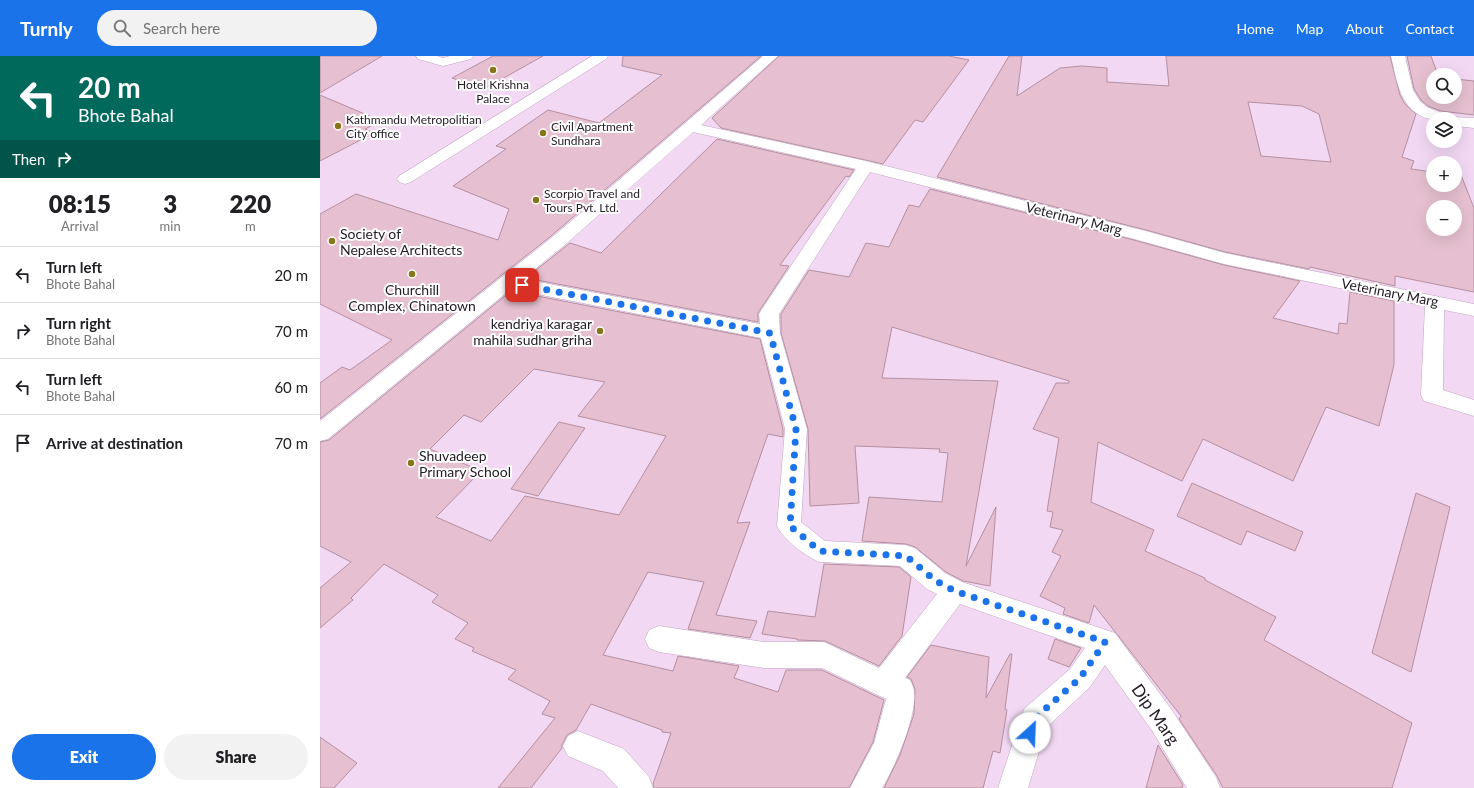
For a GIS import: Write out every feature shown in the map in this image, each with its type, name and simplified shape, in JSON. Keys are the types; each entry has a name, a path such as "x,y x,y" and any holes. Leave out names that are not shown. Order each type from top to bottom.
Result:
{"street":[{"path":"423,56 443,62 466,56"},
{"path":"405,179 601,56"},
{"path":"320,433 561,239 771,56"},
{"path":"1398,56 1407,95 1412,103 1427,112"},
{"path":"1462,122 1474,123"},
{"name":"Veterinary Marg","path":"691,127 866,166 1140,235 1224,258 1474,310"},
{"path":"866,166 769,314 770,333 796,429 790,526 820,551 906,556 936,581 955,591 1105,642 1080,678 1034,719 1013,788"},
{"path":"506,282 770,333"},
{"path":"1436,301 1432,395 1474,408"},
{"path":"883,684 955,591"},
{"path":"659,639 764,655 824,655 883,684 900,690 901,697 893,736 866,788"},
{"name":"Dip Marg","path":"1105,642 1161,719 1205,788"},
{"path":"578,746 613,760 638,788"}],"building":[{"path":"320,56 382,56 320,93"},
{"name":"Hotel Krishna Palace","path":"493,56 543,56 484,89 452,78"},
{"path":"623,56 761,56 551,236 320,419 320,383 342,367 350,370 392,340 320,304 320,214 356,194 498,240 509,209 453,186 506,149 496,146 548,110 599,123 662,75 622,66"},
{"path":"779,56 949,56 969,60 923,122 915,120 883,164 721,128 712,118"},
{"path":"1009,56 1022,56 1017,96 1060,68 1082,66 1107,68 1107,82 1169,86 1166,56 1390,56 1400,95 1405,104 1416,114 1402,157 1414,161 1411,169 1426,171 1426,192 1462,192 1462,178 1474,208 1474,292 1395,276 1395,286 1310,267 1309,269 1225,252 1146,230 937,177","holes":["1248,102 1302,106 1319,114 1331,162 1261,156"]},
{"path":"1407,56 1431,56 1435,68 1426,68 1426,104 1462,104 1462,80 1474,81 1474,115 1462,114 1462,112 1441,111 1428,106 1421,100 1414,89"},
{"name":"Kathmandu Metropolitian City office","path":"320,95 381,121 365,129 374,133 320,161"},
{"path":"717,139 854,170 849,177 846,176 780,265 789,266 758,313 758,322 526,278 570,243 601,253"},
{"path":"930,189 1134,240 1224,265 1300,281 1273,318 1338,334 1339,323 1347,324 1350,292 1394,301 1394,365 1379,426 1326,407 1293,481 1203,439 1182,481 1098,442 1091,502 1154,530 1145,551 1205,578 1205,580 1276,617 1264,640 1412,723 1392,788 1223,788 1217,776 1179,719 1181,716 1094,605 1089,623 1063,614 1065,608 1040,596 1061,556 1052,552 1063,530 1050,527 1053,512 1047,511 1059,438 1033,429 1056,383 1069,383 1069,381 892,327 882,378 998,381 966,566 996,507 990,586 963,581 946,572 915,547 906,544 862,541 869,497 942,502 948,453 939,452 940,449 855,446 859,503 810,506 808,429 781,333 781,314 809,270 849,277 866,243 889,247 909,205 919,207"},
{"path":"511,291 760,339 783,429 783,437 768,434 737,523 750,522 716,615 757,621 750,638 688,629 704,582 648,572 603,655 673,671 678,656 739,666 734,678 778,692 786,670 822,670 884,700 873,742 849,788 654,788 653,784 671,733 662,732 662,730 591,704 576,730 567,735 562,748 531,788 498,788 555,718 542,714 550,701 508,679 516,670 472,651 474,648 455,639 468,623 432,602 438,595 384,564 351,598 353,600 320,628 320,588 351,562 320,546 320,442 329,440","holes":["534,369 605,382 578,416 666,436 619,515 525,496 491,541 436,517 481,471 430,449 464,415 481,422"]},
{"path":"559,422 585,428 538,496 511,489"},
{"path":"1192,483 1303,532 1295,551 1247,531 1241,545 1177,516"},
{"path":"1416,493 1450,507 1411,672 1372,653"},
{"path":"824,564 899,567 911,577 902,636 879,666 825,641 797,640 762,634 768,611 815,617"},
{"path":"1055,639 1081,648 1069,667 1048,659"},
{"path":"931,645 989,657 986,698 1010,654 1012,654 1005,709 1007,710 1000,753 993,751 983,788 884,788 900,755 914,714 915,689 911,679 907,677"},
{"path":"320,737 357,763 334,788 320,788"},
{"path":"1158,745 1183,785 1182,788 1146,788"}],"place":[{"name":"Hotel Krishna Palace","path":"493,70"},
{"name":"Kathmandu Metropolitian City office","path":"338,126"},
{"name":"Civil Apartment Sundhara","path":"543,133"},
{"name":"Scorpio Travel and Tours Pvt. Ltd.","path":"536,200"},
{"name":"Society of Nepalese Architects","path":"332,241"},
{"name":"Churchill Complex, Chinatown","path":"412,274"},
{"name":"kendriya karagar mahila sudhar griha","path":"600,331"},
{"name":"Shuvadeep Primary School","path":"411,463"}],"route":[{"path":"522,285 770,333 796,429 790,526 820,551 906,556 936,581 955,591 1105,642 1080,678 1034,719 1030,733"}]}
